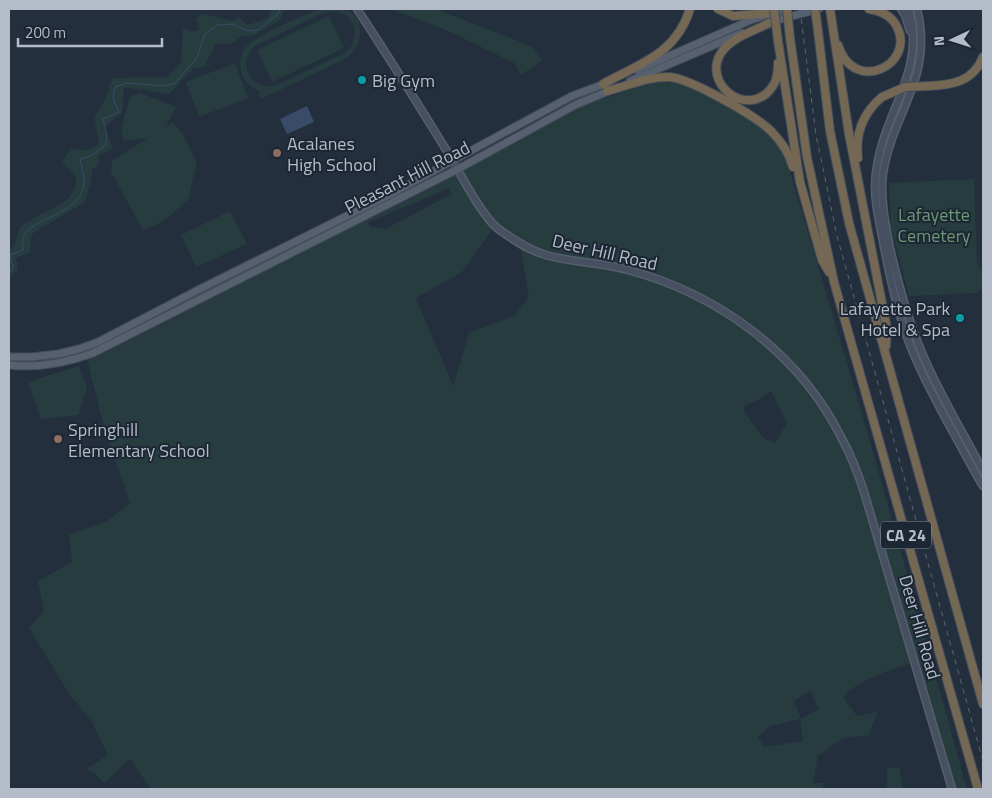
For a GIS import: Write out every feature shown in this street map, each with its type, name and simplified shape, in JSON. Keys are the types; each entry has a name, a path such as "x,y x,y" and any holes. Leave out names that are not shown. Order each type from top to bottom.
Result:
{"highway":[{"path":"605,88 667,48 681,31 690,9"},
{"path":"718,9 733,16 772,11 800,182 822,260 834,282"},
{"name":"CA 24","path":"786,9 805,147 834,282 978,789"},
{"name":"CA 24","path":"815,9 827,110 841,187 857,253 983,704"},
{"path":"830,9 848,128 887,329 886,353"},
{"path":"832,28 840,51 850,66 865,72 880,70 893,61 897,55 900,47 900,38 894,22 882,13 869,9"},
{"path":"771,22 724,49 716,64 716,72 722,88 735,98 743,100 757,99 768,92 777,80 778,41"},
{"path":"866,224 857,151 858,132 870,109 882,97 905,87 951,84 965,79 976,69 983,57"},
{"path":"605,88 664,77 678,78 696,84 756,120 771,132 784,146 800,182"}],"main road":[{"name":"Pleasant Hill Road","path":"9,365 27,366 66,361 93,353 458,169 605,88 772,11 786,9"},
{"name":"Pleasant Hill Road","path":"9,357 31,358 58,354 98,342 394,193 572,96 605,88 771,22 819,9"},
{"path":"9,371 27,366"}],"street":[{"name":"Deer Hill Road","path":"357,9 475,199 495,226 520,244 546,255 627,269 690,292 728,313 756,333 786,360 819,399 842,437 864,492 952,789"},
{"path":"902,9 914,40"},
{"path":"909,9 914,40 908,74 878,159 875,179 876,200 893,289 907,336 930,389 983,486"},
{"path":"917,9 921,30 921,61 886,160 882,180 883,209 894,264 916,339 934,379 983,471"}],"green space":[{"path":"272,9 285,9 280,20 254,35 241,37 229,45 216,43 204,67 193,69 169,94 124,87 122,113 104,127 113,148 99,156 98,166 92,169 91,181 85,202 33,233 30,242 31,252 16,258 18,269 9,279 9,250 16,242 21,226 60,205 71,194 75,186 76,176 62,162 71,149 88,150 99,144 94,116 105,100 112,78 167,77 181,63 183,27 190,32 199,30 196,19 202,14 234,21 238,17 248,25 268,18"},
{"path":"319,9 344,9 354,14 360,27 360,34 355,49 345,59 261,99 258,94 262,92 249,84 242,75 240,64 243,51 261,36","holes":["333,11 347,15 353,24 355,34 351,47 343,54 274,86 258,84 248,74 247,60 255,46 323,13"]},
{"path":"391,9 442,9 441,11 531,46 543,60 521,75 514,63 444,29"},
{"path":"329,16 344,48 272,82 257,50"},
{"path":"235,63 248,98 199,117 186,82"},
{"path":"664,80 675,82 717,100 767,133 776,143 787,162 868,434 967,789 952,789 914,662 859,684 843,697 857,716 877,712 869,735 843,738 818,756 813,783 824,783 822,789 151,789 130,759 104,783 93,772 86,769 108,755 92,722 68,692 29,628 44,611 38,581 72,562 69,535 107,521 130,503 104,427 86,355 191,307 202,298 221,293 262,268 575,105 609,97 645,84","holes":["449,188 452,194 385,229 379,227 372,228 367,223","495,226 520,244 529,297 514,316 469,333 453,386 416,298 462,272","771,391 787,423 775,443 763,438 744,412 745,406 764,397","810,691 819,709 801,719 794,701","800,719 803,741 764,747 758,737 770,726"]},
{"path":"140,93 176,107 166,126 173,122 182,133 197,163 188,200 164,221 143,230 111,172 112,161 148,138 124,141 121,129 130,97"},
{"name":"Lafayette Cemetery","path":"974,179 977,261 983,274 983,288 976,293 909,296 891,227 889,183"},
{"path":"230,211 247,244 196,267 181,235"},
{"path":"79,366 87,389 78,415 41,419 28,382"},
{"path":"899,767 903,789 887,789 887,768"}],"water":[{"path":"307,106 314,122 287,134 280,119"}],"waterway":[{"path":"9,272 13,268 10,255 24,250 23,239 27,231 68,208 77,200 82,191 84,178 80,159 94,154 102,148 107,141 103,119 119,112 113,99 115,87 127,83 162,86 174,84 197,58 205,34 217,25 232,24 247,31 258,30 278,14 280,9"}],"railway":[{"path":"800,9 816,135 837,236 983,761"}],"place":[{"name":"Big Gym","path":"362,80"},
{"name":"Acalanes High School","path":"277,153"},
{"name":"Lafayette Park Hotel & Spa","path":"960,318"},
{"name":"Springhill Elementary School","path":"58,439"}]}
